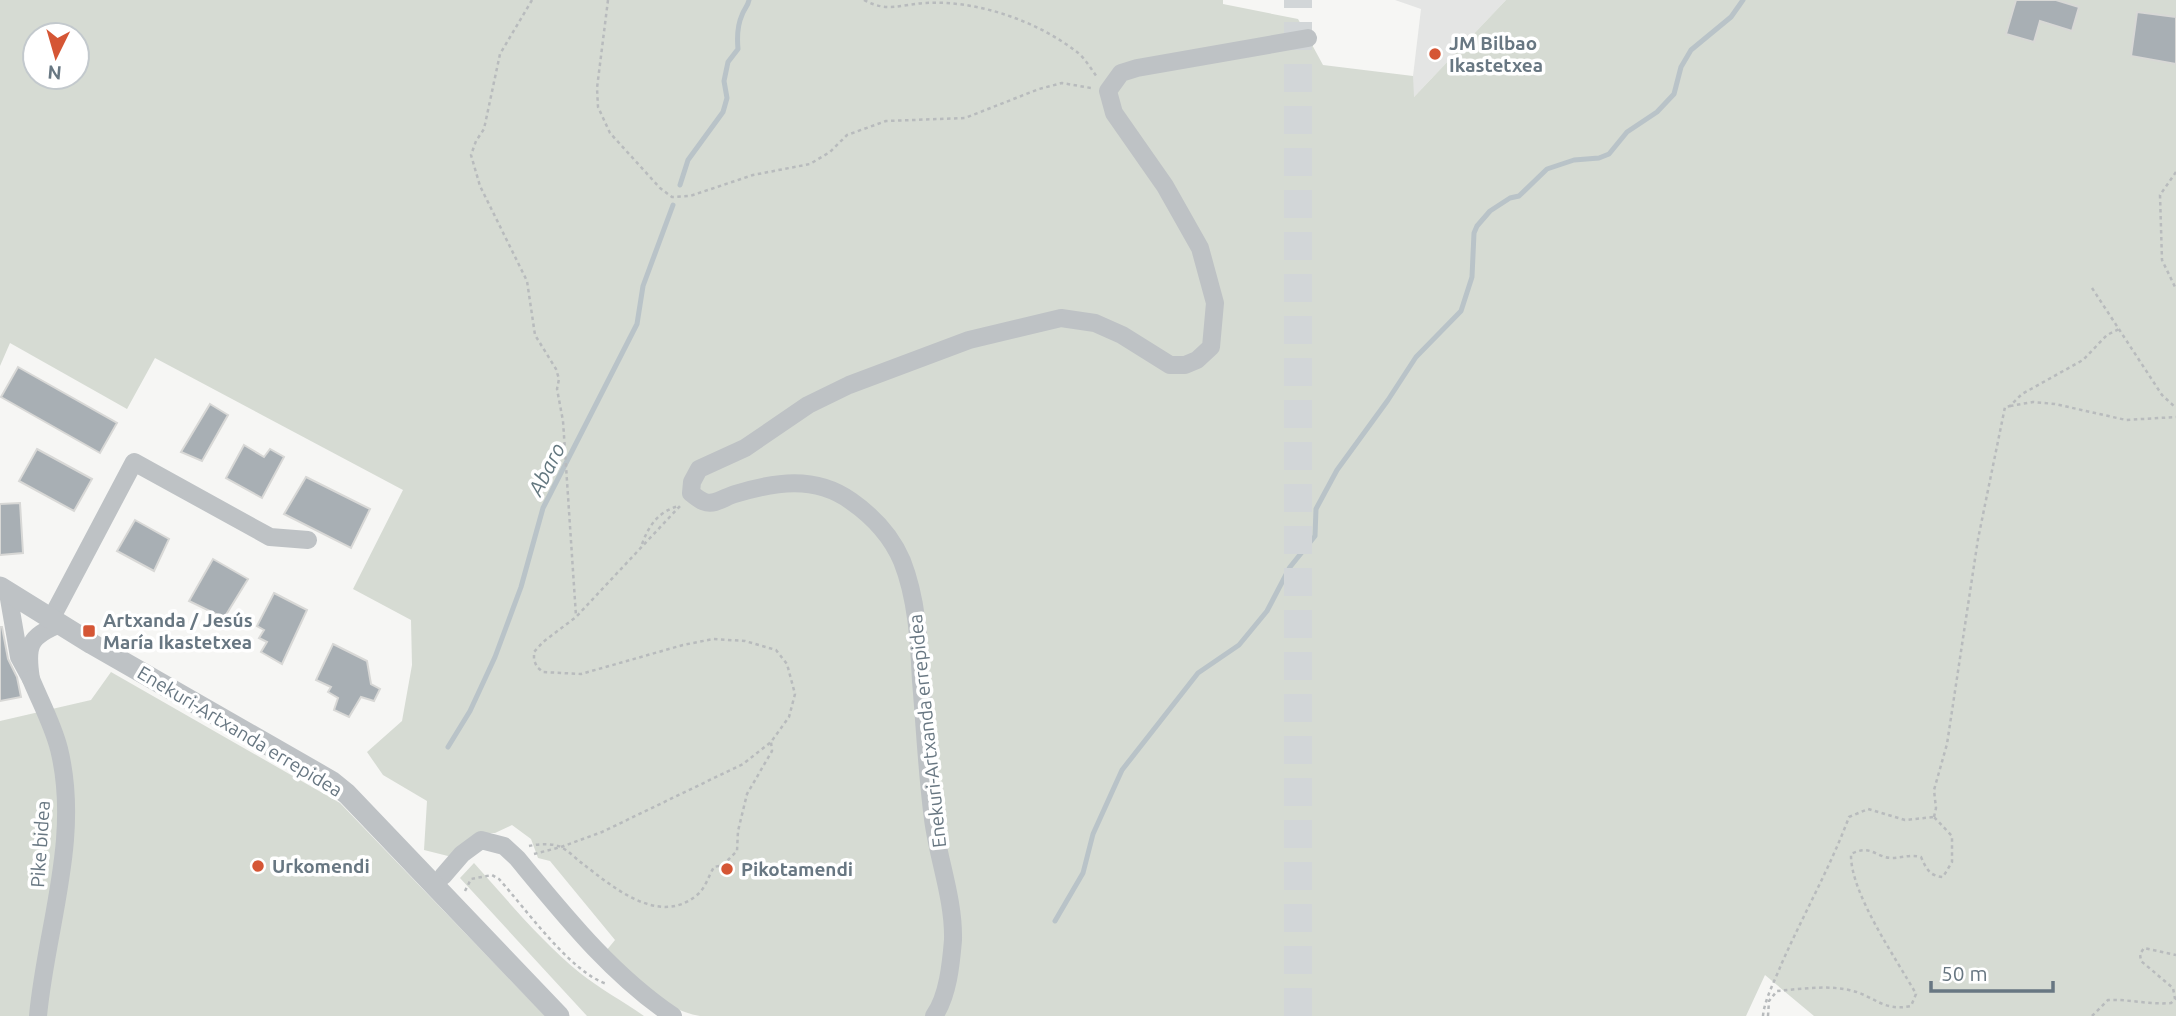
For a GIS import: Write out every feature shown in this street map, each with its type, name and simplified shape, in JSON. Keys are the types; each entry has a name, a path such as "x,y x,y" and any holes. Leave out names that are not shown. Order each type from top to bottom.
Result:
{"street":[{"path":"685,500 699,469 745,448 808,405 849,385 969,341 1061,318 1095,323 1122,335 1170,365 1185,365 1197,360 1211,347 1214,303 1200,248 1166,186 1114,113 1108,91 1121,73 1137,68 1308,38"},
{"path":"56,622 134,462 270,537 308,540"},
{"name":"Enekuri-Artxanda errepidea","path":"685,500 714,502 764,485 787,481 835,491 871,516 888,534 902,561 918,635 933,820 951,914 953,939 948,974 940,1006 934,1016"},
{"name":"Enekuri-Artxanda errepidea","path":"4,590 331,781 347,794 559,1016"},
{"name":"Pike bidea","path":"4,590 19,657 31,679 59,748 66,810 63,868 41,980 38,1016"},
{"name":"Pike bidea","path":"31,679 28,656 31,642 56,622"},
{"path":"443,876 463,854 481,840 504,846 608,963 643,996 673,1016"}],"path":[{"path":"533,0 500,54 484,129 471,155 480,186 527,281 535,335 556,369 559,379 557,389 563,421 576,617"},
{"path":"608,0 597,88 598,107 610,133 642,170 672,197 691,196 753,175 810,164 830,152 847,135 886,121 965,118 1039,89 1062,83 1108,91"},
{"path":"863,0 877,7 961,3 1001,13 1079,53 1108,91"},
{"path":"2176,172 2160,195 2162,260 2176,289"},
{"path":"2092,288 2162,395 2176,408"},
{"path":"2010,407 2022,394 2082,360 2108,335 2119,329"},
{"path":"1934,817 1937,808 1934,790 1947,744 1980,526 2005,407 2033,402 2055,404 2126,420 2176,417"},
{"path":"641,546 649,527 656,519 667,509 685,500"},
{"path":"685,500 576,617 543,642 534,652 534,660 543,672 581,674 683,645 713,639 745,641 776,650 787,664 795,694 789,717 771,742 743,764 601,832 561,847 527,856 528,847 533,845 561,847 619,891 645,904 662,907 681,904 699,894 714,867 723,865 737,851 738,831 747,794 772,751 771,742"},
{"path":"1763,1016 1782,962 1815,890 1834,858 1849,817 1868,809 1905,820 1934,817"},
{"path":"1769,1016 1769,1001 1777,991 1804,989 1850,990 1896,1009 1911,1006 1916,994 1858,891 1850,863 1851,853 1858,850 1873,851 1888,858 1914,855 1921,857 1928,872 1936,877 1943,877 1952,862 1952,836 1934,817"},
{"path":"464,896 471,879 492,875 499,879 568,956 594,980 615,987"},
{"path":"2092,1016 2108,1000 2171,1003 2175,999 2173,988 2141,961 2140,954 2144,948 2176,955"}],"shaded area":[{"path":"0,0 1223,0 1223,4 1298,19 1323,65 1413,76 1414,97 1506,0 2176,0 2176,1016 1814,1016 1765,975 1746,1016 700,1016 686,1012 649,991 606,951 615,940 550,861 538,858 531,839 512,825 495,833 476,833 452,857 424,850 427,801 383,775 367,752 402,721 412,665 411,620 353,589 403,490 155,358 127,409 10,343 0,366"},
{"name":"JM Bilbao Ikastetxea","path":"1395,0 1506,0 1413,98 1421,9"},
{"path":"111,672 340,803 545,1016 0,1016 0,721 91,700"},
{"path":"474,863 566,961 644,1016 587,1016 460,878"}],"building":[{"path":"2016,0 2056,0 2079,7 2072,31 2040,21 2034,42 2006,34"},
{"path":"2137,12 2176,17 2176,64 2131,56"},
{"path":"18,367 117,423 100,453 1,397"},
{"path":"210,404 228,415 202,461 181,452"},
{"path":"244,445 264,457 270,449 284,457 262,498 226,478"},
{"path":"37,449 92,479 74,511 19,481"},
{"path":"306,477 370,509 351,548 284,514"},
{"path":"20,503 23,553 0,555 0,504"},
{"path":"135,520 169,539 154,571 117,551"},
{"path":"213,559 248,579 224,618 189,601"},
{"path":"274,593 307,610 282,664 261,652 267,642 259,638 264,630 257,626"},
{"path":"0,627 21,697 0,701"},
{"path":"333,644 367,661 371,684 380,689 374,701 361,697 349,717 334,710 338,698 328,692 331,687 316,680"}],"waterway":[{"name":"Abaro","path":"680,185 688,160 723,112 727,98 724,81 728,62 738,49 739,23 749,0"},
{"path":"1055,921 1083,873 1093,834 1122,770 1198,673 1239,645 1267,611 1290,567 1315,536 1316,509 1337,470 1416,357 1461,311 1472,277 1474,233 1477,226 1490,211 1510,198 1519,196 1547,169 1574,160 1599,158 1609,154 1627,132 1657,112 1674,94 1681,67 1691,50 1731,17 1743,0"},
{"name":"Abaro","path":"448,747 470,711 495,657 521,587 543,508 637,324 643,286 673,205"}],"tunnel":[{"path":"1298,0 1298,1016"}],"place":[{"name":"JM Bilbao Ikastetxea","path":"1435,54"},
{"name":"Artxanda / Jesús María Ikastetxea","path":"89,631"},
{"name":"Urkomendi","path":"258,866"},
{"name":"Pikotamendi","path":"727,869"}]}
